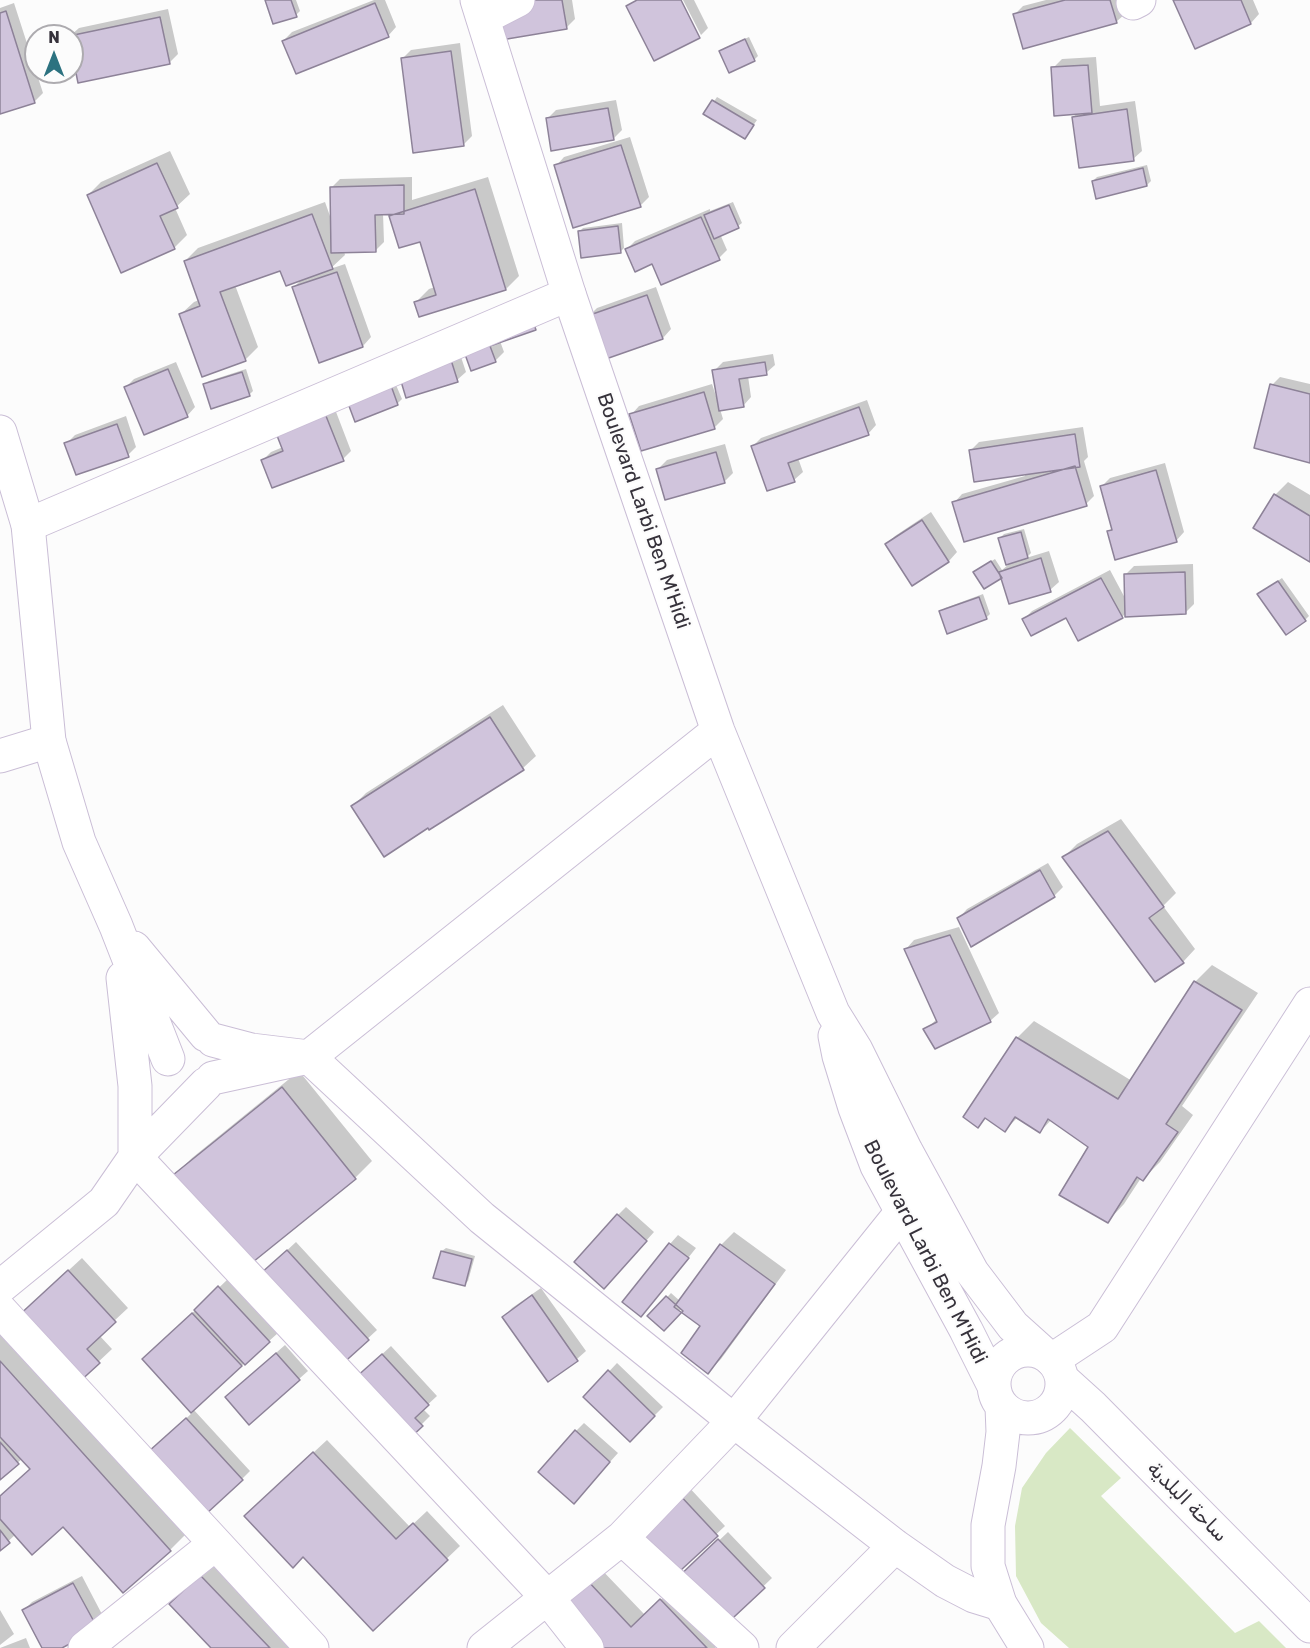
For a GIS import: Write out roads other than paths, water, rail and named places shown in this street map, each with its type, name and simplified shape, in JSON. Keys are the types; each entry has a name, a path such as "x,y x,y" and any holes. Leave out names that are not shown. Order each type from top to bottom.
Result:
{"street":[{"path":"480,9 518,0"},
{"name":"Boulevard Larbi Ben M'Hidi","path":"480,9 569,294 718,731 833,1013 869,1074 906,1151 972,1272 1013,1326 1052,1364"},
{"path":"28,525 569,294"},
{"path":"0,432 28,525 48,741 79,842 116,926 168,1059 169,1068 180,1081 189,1085 309,1057 718,731"},
{"path":"0,756 48,741"},
{"path":"0,1287 104,1202 135,1157 210,1081 221,1064 221,1055 210,1038 116,926"},
{"path":"116,926 135,1086 135,1157 548,1598 587,1648"},
{"path":"1052,1364 1102,1327 1310,1004"},
{"name":"Boulevard Larbi Ben M'Hidi","path":"833,1013 839,1056 862,1131 877,1166 966,1330 998,1396"},
{"path":"168,1059 174,1042 189,1033 252,1050 309,1057 482,1218 734,1421 895,1546 945,1581 974,1596 1000,1604"},
{"path":"484,1648 622,1538 734,1421 902,1213 930,1195"},
{"path":"0,1310 312,1648"},
{"path":"998,1396 1011,1414 1032,1418 1042,1415 1058,1400 1062,1390 1052,1364 1032,1350 1009,1355 1000,1364 998,1396 1003,1432 988,1525 988,1566 1000,1604 1027,1648"},
{"name":"ساحة البلدية","path":"1052,1364 1310,1626"},
{"path":"622,1538 742,1648"},
{"path":"85,1648 215,1544"},
{"path":"793,1648 895,1546"}]}
